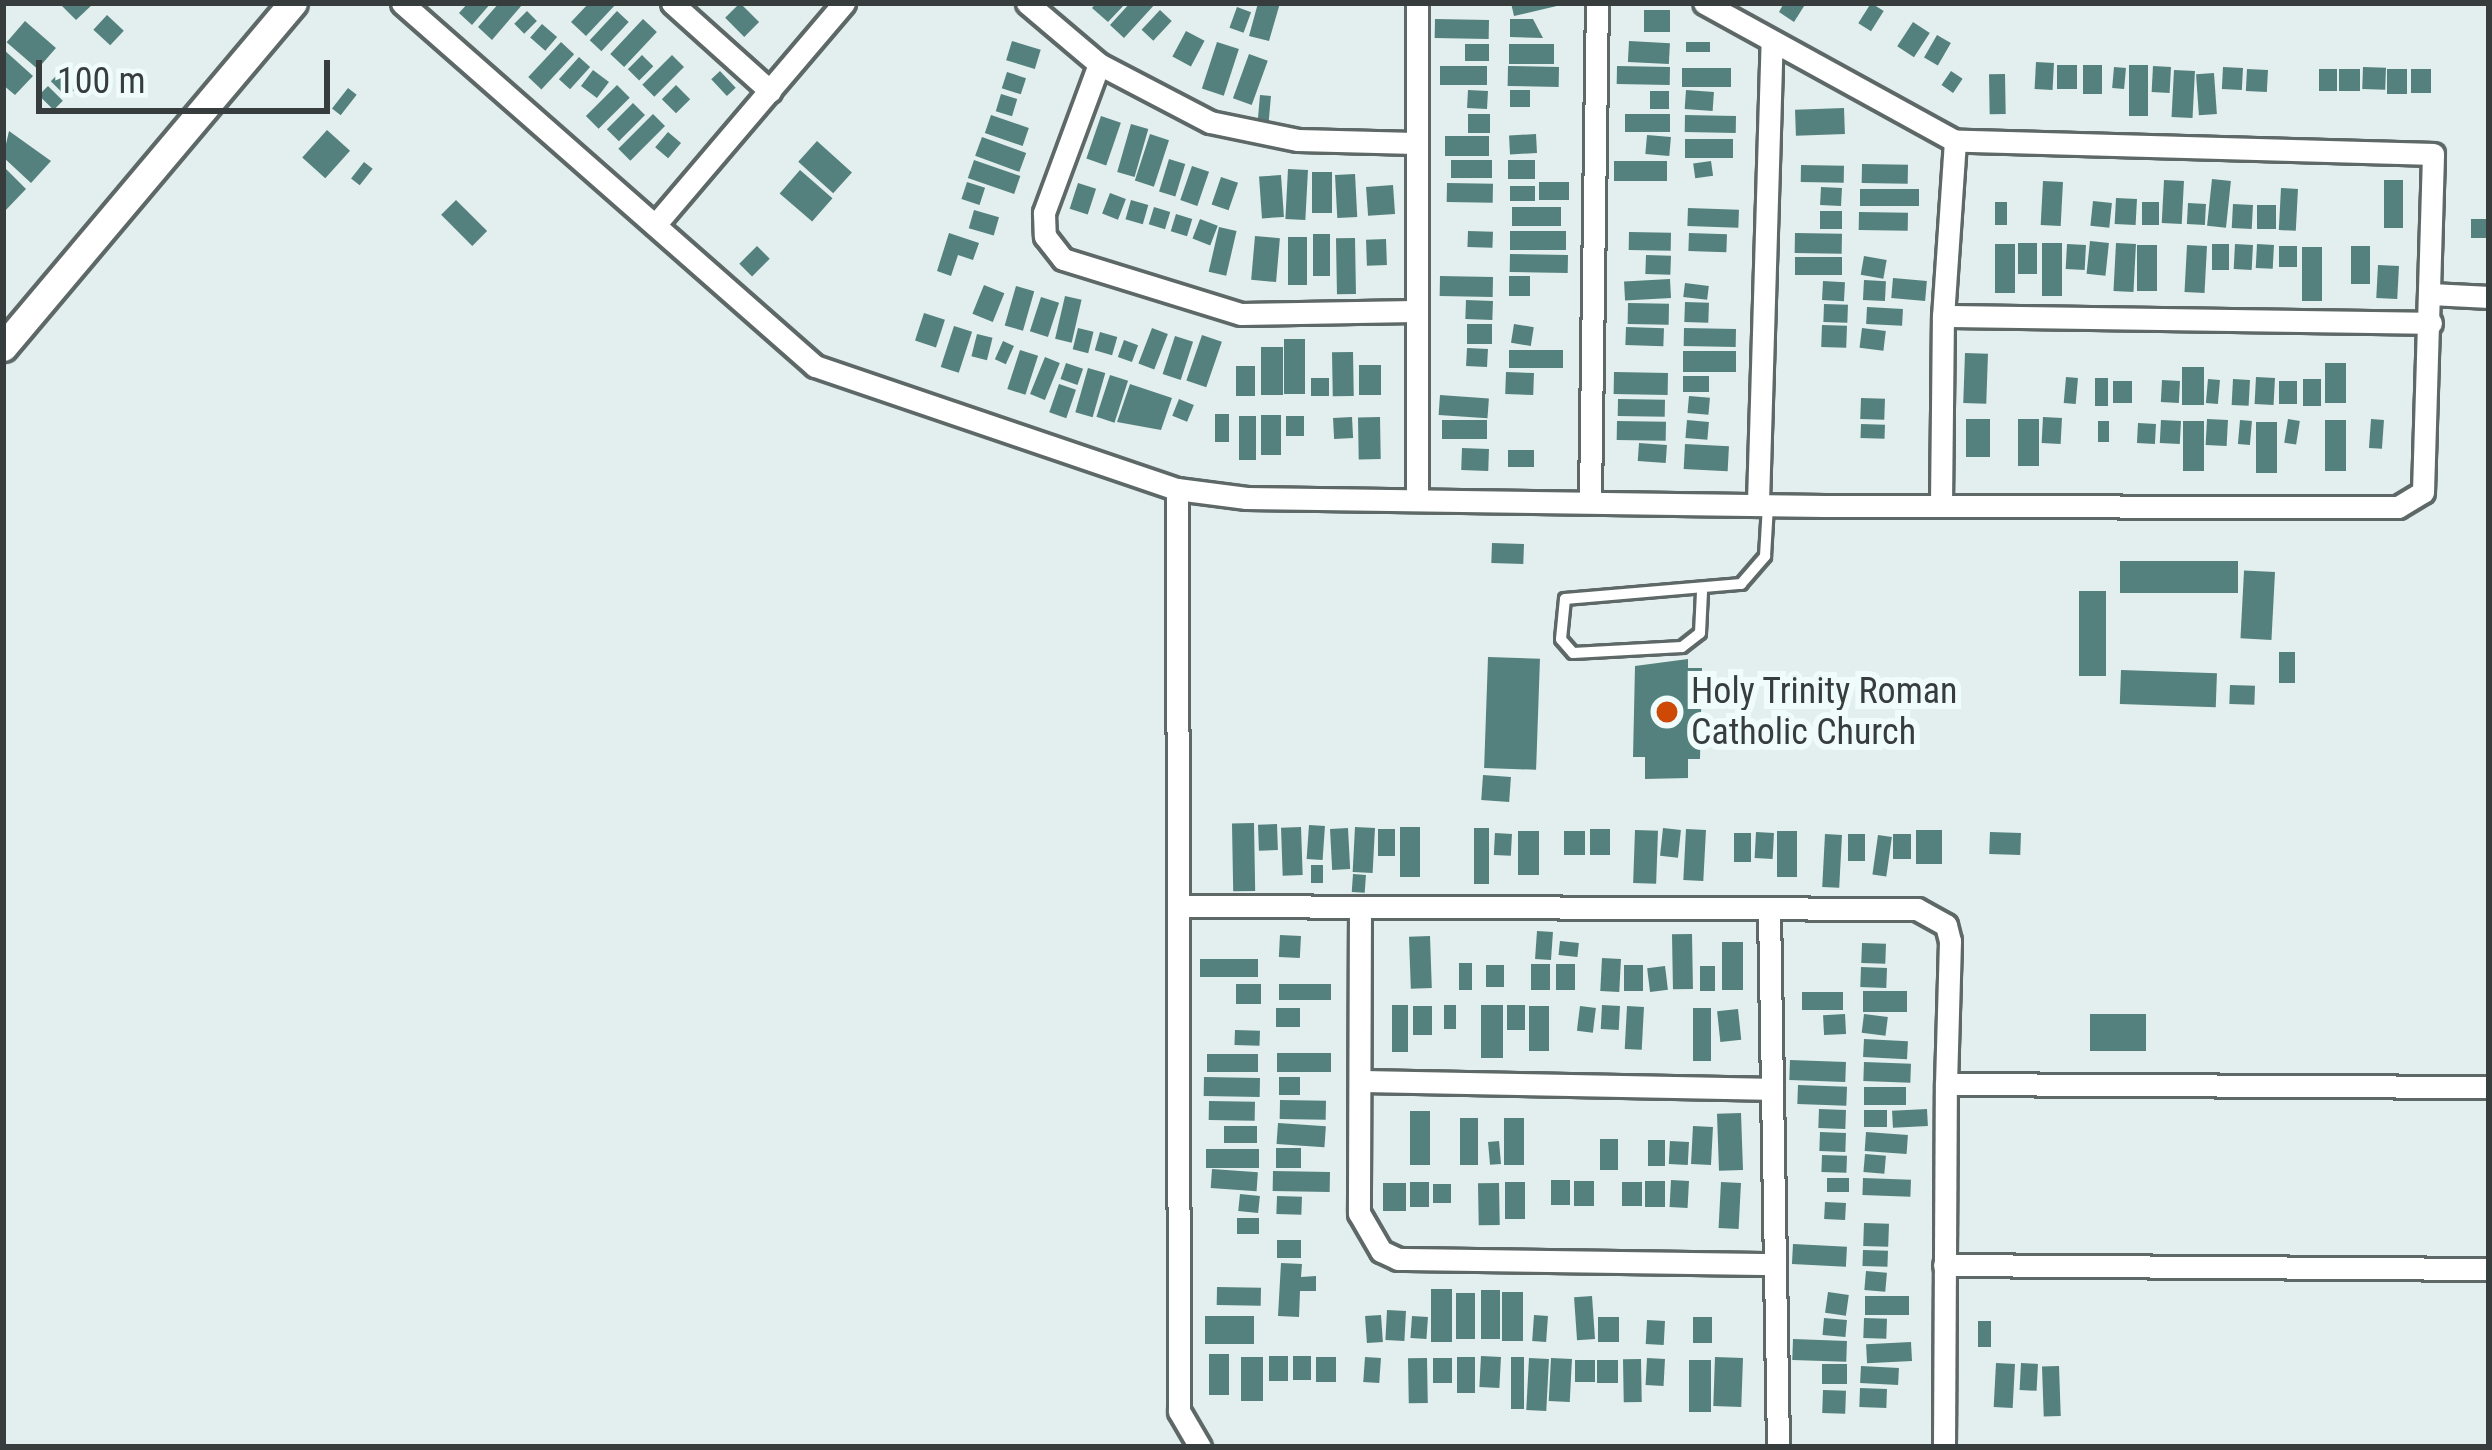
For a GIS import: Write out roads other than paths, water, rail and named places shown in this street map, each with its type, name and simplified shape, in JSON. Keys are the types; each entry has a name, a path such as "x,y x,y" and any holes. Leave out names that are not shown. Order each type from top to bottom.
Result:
{"street":[{"path":"3,347 293,3"},
{"path":"403,3 815,366 1178,489 1246,499 1417,496 1941,504 2408,504 2425,486 2432,154 1955,141 1704,3"},
{"path":"672,3 770,91"},
{"path":"655,225 844,3"},
{"path":"1027,3 1099,64 1210,122 1251,134 1415,143"},
{"path":"1417,3 1417,496"},
{"path":"1590,499 1598,3"},
{"path":"1763,502 1772,43"},
{"path":"1099,64 1044,214 1046,236 1063,260 1241,314 1414,311"},
{"path":"1941,504 1943,316 1955,141"},
{"path":"2431,294 2489,297"},
{"path":"1943,316 2431,323"},
{"path":"1178,489 1184,905 1179,1411 1200,1447"},
{"path":"1184,905 1917,909 1946,925 1952,957 1946,1084 1944,1447"},
{"path":"1360,907 1359,1213 1372,1243 1398,1259 1770,1264"},
{"path":"1769,909 1767,1089 1778,1447"},
{"path":"1360,1081 1767,1089"},
{"path":"1946,1084 2489,1087"},
{"path":"1944,1265 2489,1269"}],"lane":[{"path":"1702,592 1700,633 1682,647 1573,653 1562,638 1565,598 1702,592 1741,584 1765,556 1763,502"}],"place":[{"name":"Holy Trinity Roman Catholic Church","path":"1667,712"}]}
